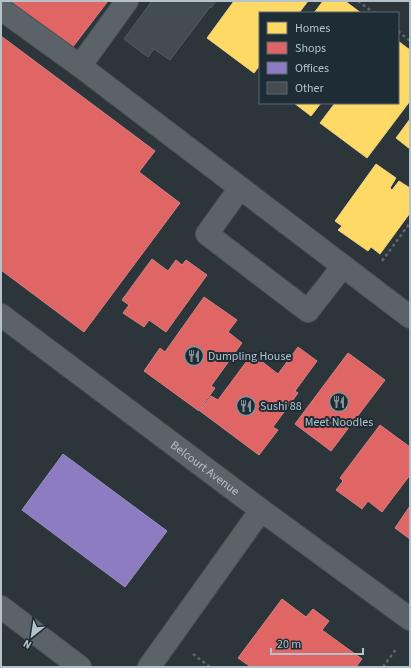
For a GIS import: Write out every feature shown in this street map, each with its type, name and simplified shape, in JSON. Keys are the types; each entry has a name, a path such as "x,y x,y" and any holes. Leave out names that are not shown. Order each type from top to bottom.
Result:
{"street":[{"path":"80,66 127,1"},
{"path":"1,9 80,66 410,317"},
{"path":"240,188 207,234 301,307 308,311 342,266"},
{"name":"Belcourt Avenue","path":"1,315 261,510 408,613"},
{"path":"149,667 261,510"},
{"path":"1,608 80,667"}],"path":[{"path":"358,1 373,12"},
{"path":"399,32 410,40"},
{"path":"382,261 410,223"},
{"path":"383,667 397,648"}],"building: Homes":[{"path":"234,1 308,1 300,12 259,12 259,66 254,73 207,38"},
{"path":"323,1 345,1 360,12 315,12"},
{"path":"399,42 410,50 410,101 367,158 320,123 334,104 399,104"},
{"path":"295,104 320,104 311,116"},
{"path":"410,119 410,149 396,138"},
{"path":"376,164 396,178 390,188 392,190 399,181 410,188 410,213 380,254 371,247 368,251 338,230 342,226 335,221"}],"building: Shops":[{"path":"9,1 108,1 72,48"},
{"path":"1,36 155,151 139,172 180,203 84,332 1,270"},
{"path":"152,259 168,271 176,260 182,265 186,260 207,275 166,332 149,320 144,327 123,313 129,305 122,300"},
{"name":"Dumpling House","path":"204,297 237,320 228,332 242,343 211,386 215,388 199,411 144,371 160,348 165,352"},
{"name":"Sushi 88","path":"298,347 317,361 295,391 298,393 273,427 278,430 259,455 200,411 211,396 218,400 252,354 278,374"},
{"name":"Meet Noodles","path":"348,353 385,380 331,451 295,424"},
{"path":"380,425 410,447 410,475 382,512 368,501 362,509 336,490 343,481 340,478"},
{"path":"410,506 410,539 395,528"},
{"path":"282,599 306,617 313,609 329,621 322,630 362,659 356,667 251,667 238,658"}],"building: Offices":[{"path":"63,454 167,531 125,587 22,510"}],"building: Other":[{"path":"152,1 216,1 170,60 154,49 148,57 124,39"}],"place":[{"name":"Dumpling House","path":"194,356"},
{"name":"Meet Noodles","path":"339,402"},
{"name":"Sushi 88","path":"246,406"}]}
